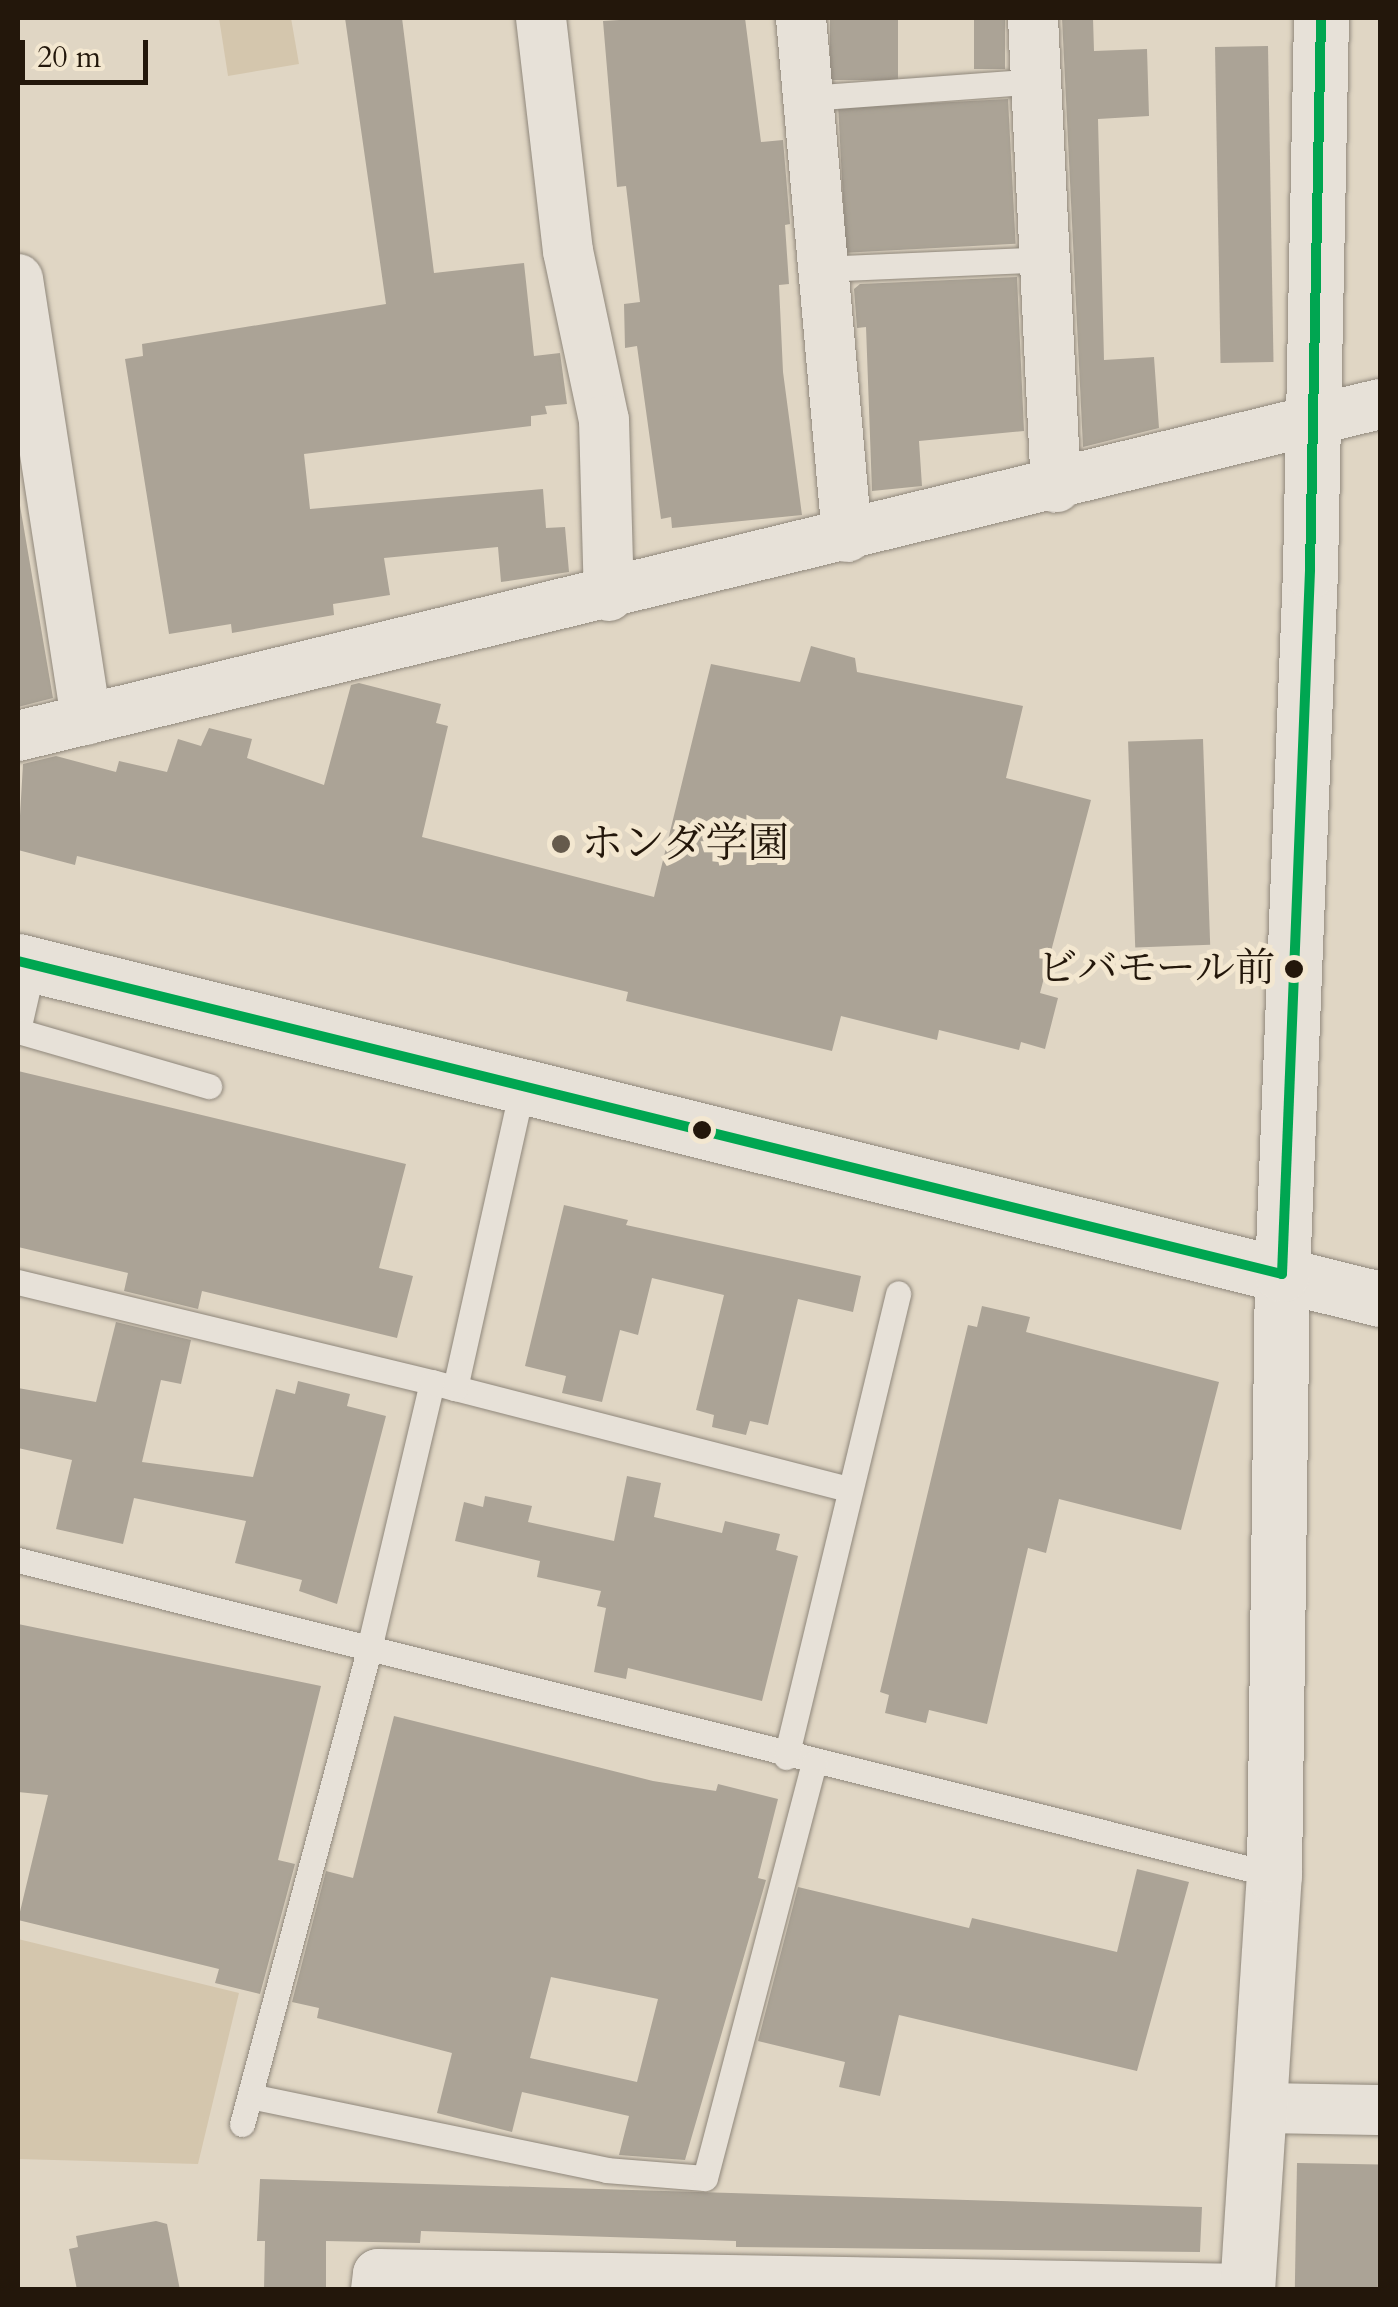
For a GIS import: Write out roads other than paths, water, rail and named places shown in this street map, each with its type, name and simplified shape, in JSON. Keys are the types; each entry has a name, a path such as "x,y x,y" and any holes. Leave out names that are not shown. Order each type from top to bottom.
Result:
{"street":[{"path":"541,18 568,251 604,420 609,596"},
{"path":"802,18 820,269 847,537"},
{"path":"1033,18 1056,487"},
{"path":"376,2290 378,2274 1247,2289 1274,1875 1282,1274 1310,570 1309,420 1321,18"},
{"path":"18,279 86,720"},
{"path":"18,736 609,596 1380,404"},
{"path":"25,963 1380,1299"},
{"path":"1261,2108 1380,2110"}],"lane":[{"path":"806,98 1036,82"},
{"path":"820,269 1044,259"},
{"path":"25,963 18,1030 209,1086"},
{"path":"242,2124 522,1088"},
{"path":"18,1282 443,1385 847,1489"},
{"path":"786,1757 847,1489 898,1292"},
{"path":"18,1560 368,1653 1274,1875"},
{"path":"250,2096 606,2170 705,2178 814,1763"}],"place":[{"name":"ホンダ学園","path":"561,844"},
{"name":"ビバモール前","path":"1294,969"}]}
